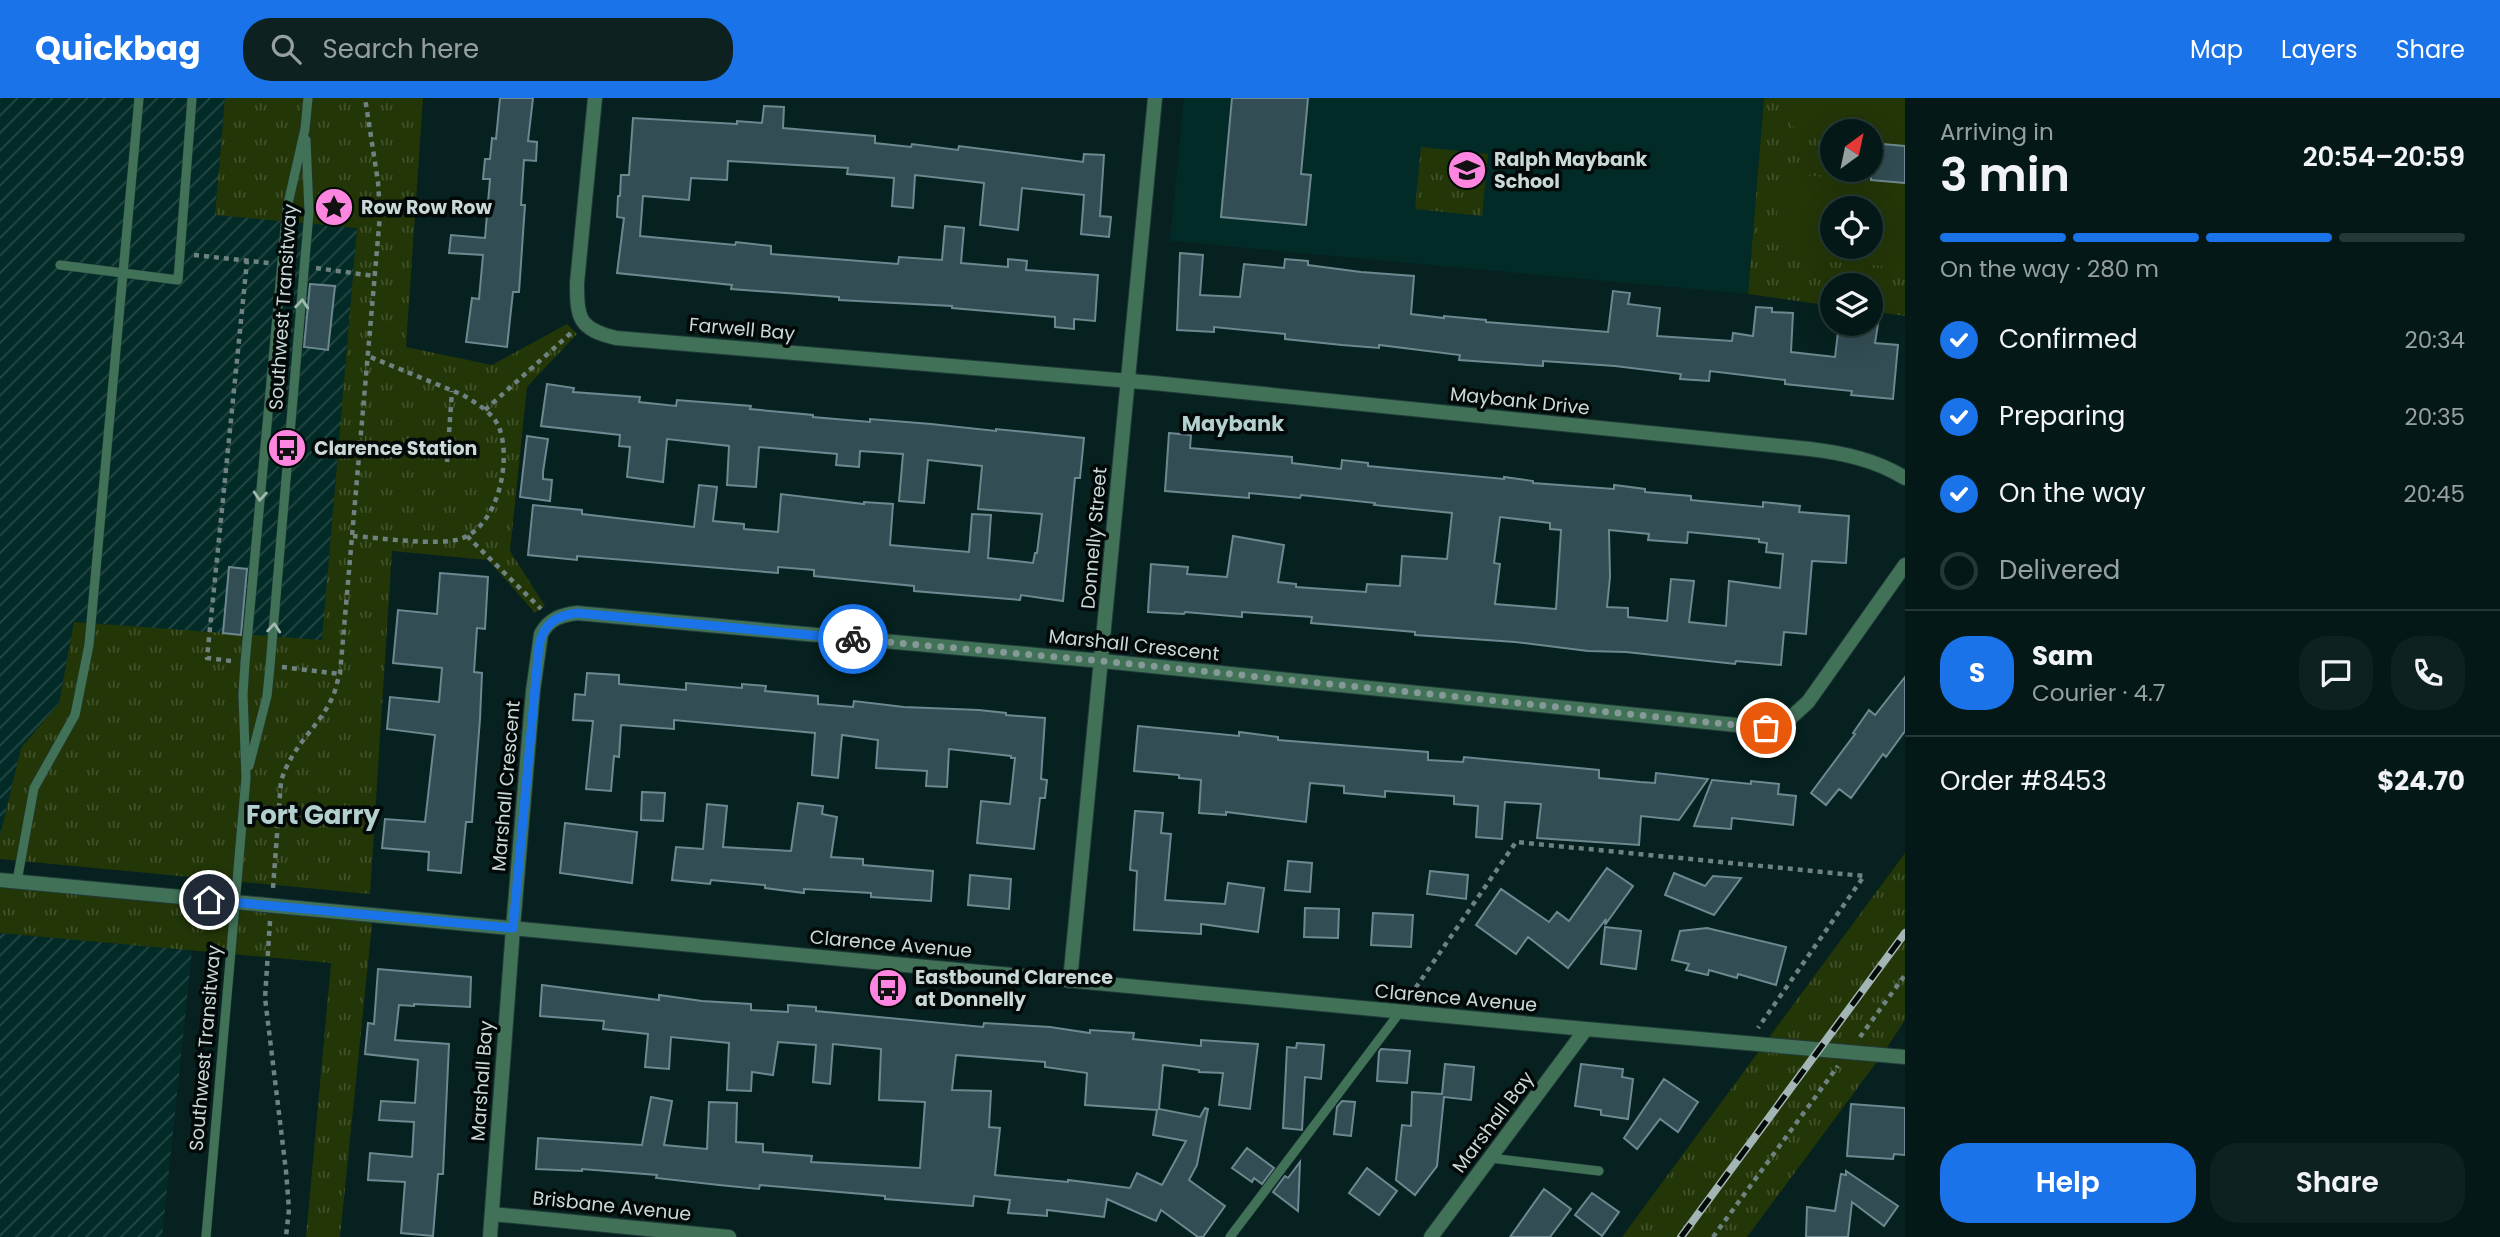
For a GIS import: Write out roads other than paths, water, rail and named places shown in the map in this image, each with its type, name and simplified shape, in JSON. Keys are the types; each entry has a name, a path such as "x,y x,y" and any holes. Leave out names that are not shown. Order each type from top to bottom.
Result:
{"street":[{"name":"Farwell Bay","path":"595,98 577,283 579,315 589,329 615,338 1127,380"},
{"name":"Donnelly Street","path":"1070,981 1102,661 1151,98"},
{"name":"Maybank Drive","path":"1127,380 1810,449 1852,456 1877,464 1905,478"},
{"name":"Marshall Crescent","path":"513,928 539,645 545,627 562,615 577,613 1102,661 1766,728 1787,721 1808,702 1905,565"},
{"name":"Clarence Avenue","path":"0,880 1905,1057"},
{"name":"Marshall Bay","path":"490,1237 513,928"},
{"name":"Marshall Bay","path":"1431,1237 1586,1029"},
{"name":"Brisbane Avenue","path":"492,1214 729,1237"}],"lane":[{"path":"17,881 34,788 75,715 89,645 139,98"},
{"path":"60,265 178,280 192,98"},
{"name":"Southwest Transitway","path":"206,1237 246,778 243,694 286,208 305,129 308,98"},
{"name":"Southwest Transitway","path":"246,778 267,696 270,666 309,212 305,129"},
{"path":"1230,1237 1400,1012"},
{"path":"1490,1158 1599,1171"}],"railway":[{"path":"1681,1237 1905,933"}],"place":[{"name":"Ralph Maybank School","path":"1467,170"},
{"name":"Row Row Row","path":"334,207"},
{"name":"Clarence Station","path":"287,448"},
{"name":"Eastbound Clarence at Donnelly","path":"888,988"}],"district":[{"name":"Maybank","path":"1233,423"},
{"name":"Fort Garry","path":"313,815"}]}
